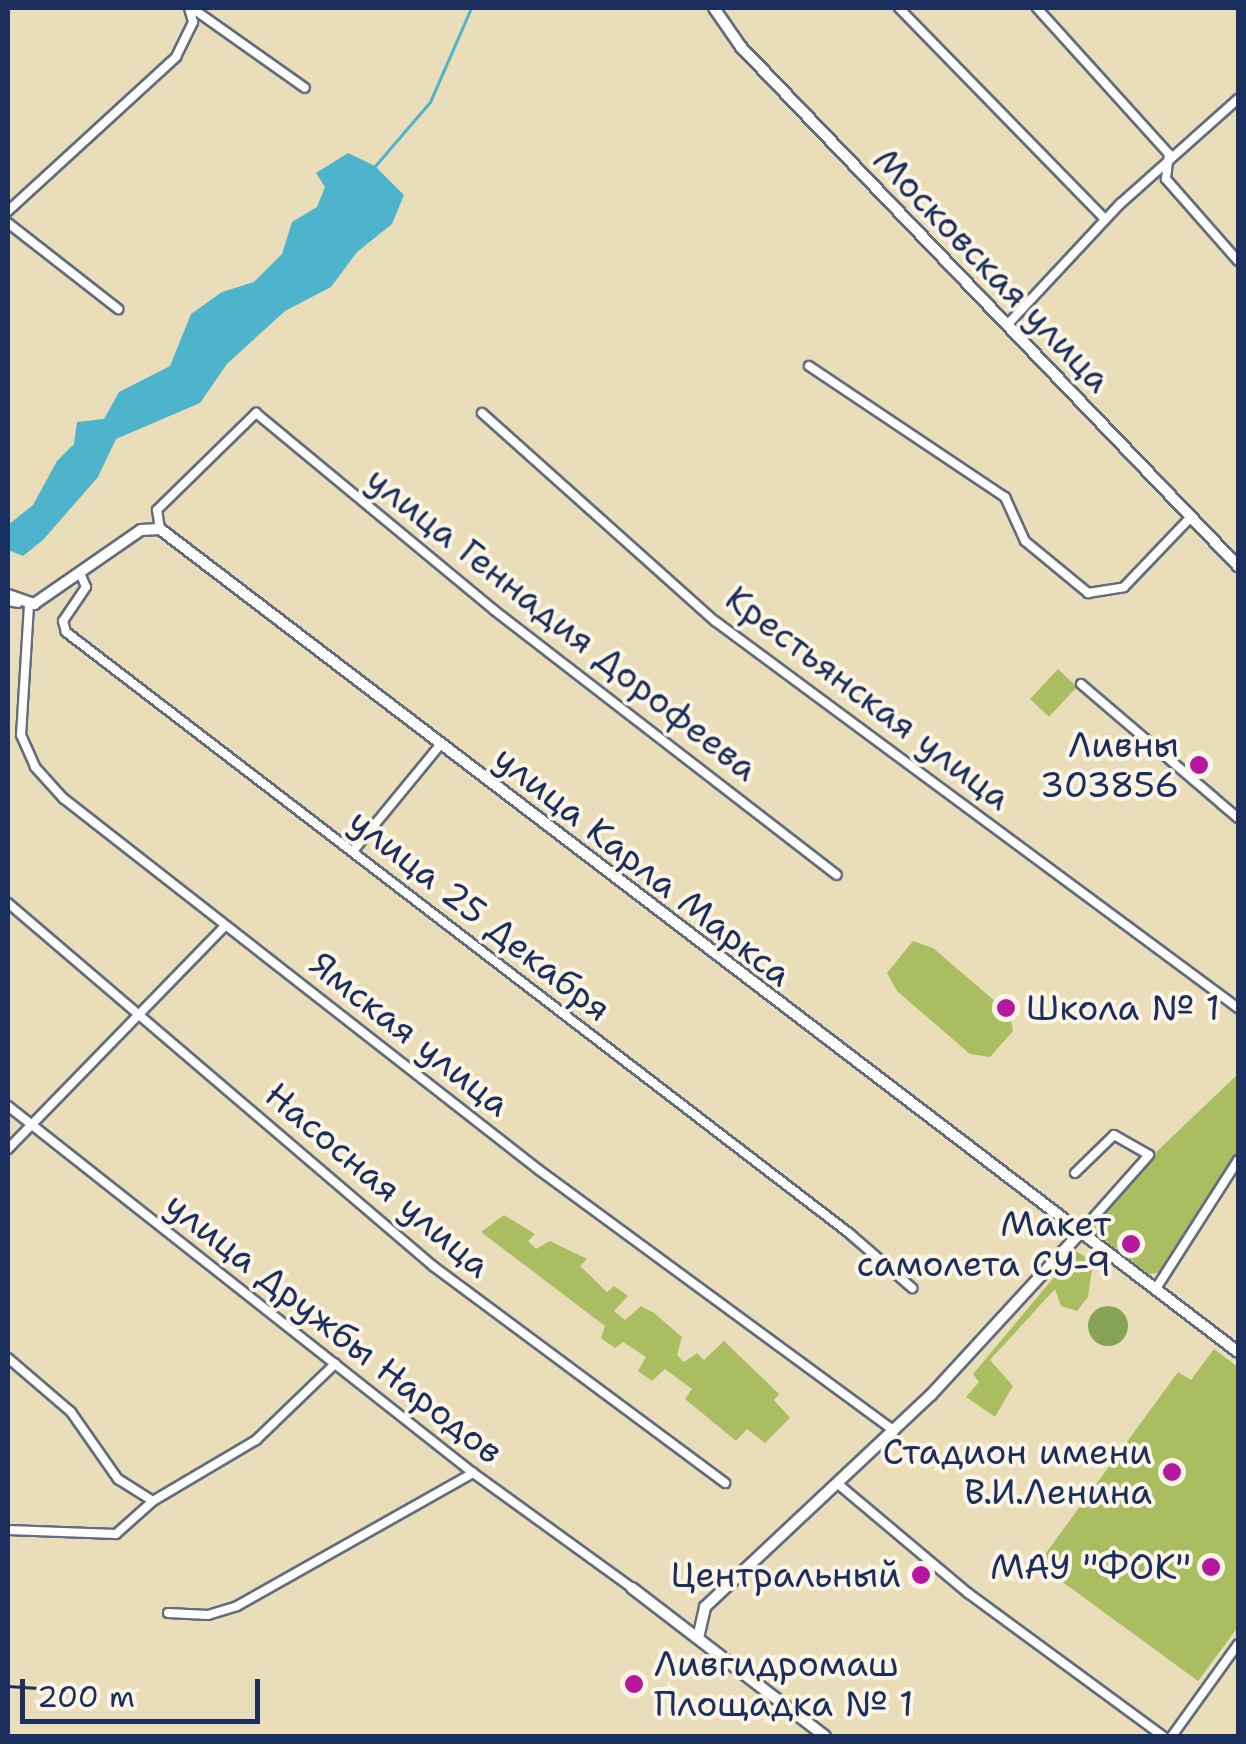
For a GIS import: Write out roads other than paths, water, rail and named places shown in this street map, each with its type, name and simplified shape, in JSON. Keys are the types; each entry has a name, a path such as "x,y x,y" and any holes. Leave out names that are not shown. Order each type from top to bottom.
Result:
{"street":[{"path":"191,8 305,88"},
{"path":"8,211 176,57 192,22 191,8"},
{"name":"Московская улица","path":"714,8 741,48 1238,566"},
{"path":"898,8 1105,219"},
{"path":"1037,8 1156,138 1168,154 1166,178 1238,261"},
{"path":"1006,325 1105,219 1238,99"},
{"path":"8,223 118,309"},
{"path":"809,366 1005,498 1025,541 1088,593 1117,591 1132,581 1191,517"},
{"name":"улица Геннадия Дорофеева","path":"160,529 157,510 256,413 494,610 837,875"},
{"name":"Крестьянская улица","path":"482,413 715,620 1238,1008"},
{"path":"15,601 80,573 141,530 160,529"},
{"name":"улица Карла Маркса","path":"160,529 1078,1235 1238,1352"},
{"name":"улица 25 Декабря","path":"80,573 85,590 64,630 912,1288"},
{"name":"Ямская улица","path":"15,601 24,744 35,767 94,826 541,1172 894,1431"},
{"path":"1081,684 1238,818"},
{"path":"353,851 440,744"},
{"name":"Насосная улица","path":"8,903 433,1266 725,1483"},
{"path":"8,1149 225,926"},
{"name":"улица Дружбы Народов","path":"8,1106 473,1473 632,1588"},
{"path":"672,1619 686,1621 705,1607 894,1431 1149,1155 1114,1135 1075,1173"},
{"path":"1155,1290 1238,1160"},
{"path":"1226,1180 1238,1186"},
{"path":"8,1358 78,1423 111,1472 153,1501"},
{"path":"8,1530 107,1536 153,1501 256,1440 335,1364"},
{"path":"168,1613 208,1615 276,1587 473,1473"},
{"path":"838,1484 976,1599 1163,1736"},
{"path":"632,1588 819,1734"},
{"path":"698,1638 705,1607"},
{"path":"1172,1736 1238,1644"}],"water":[{"path":"348,153 375,166 404,195 392,224 357,252 331,287 285,311 227,364 200,403 116,439 98,477 43,540 23,556 8,550 8,525 33,505 57,461 74,444 77,422 104,419 119,392 170,366 191,314 222,292 254,282 282,254 292,222 317,207 325,187 316,173"}],"waterway":[{"path":"375,166 430,102 471,8"}],"railway":[{"path":"8,1686 53,1689"}],"place":[{"name":"Ливны 303856","path":"1199,765"},
{"name":"Школа № 1","path":"1006,1008"},
{"name":"Макет самолета СУ-9","path":"1131,1244"},
{"name":"Стадион имени В.И.Ленина","path":"1172,1472"},
{"name":"МАУ \"ФОК\"","path":"1211,1567"},
{"name":"Центральный","path":"921,1575"},
{"name":"Ливгидромаш Площадка № 1","path":"634,1684"}]}
